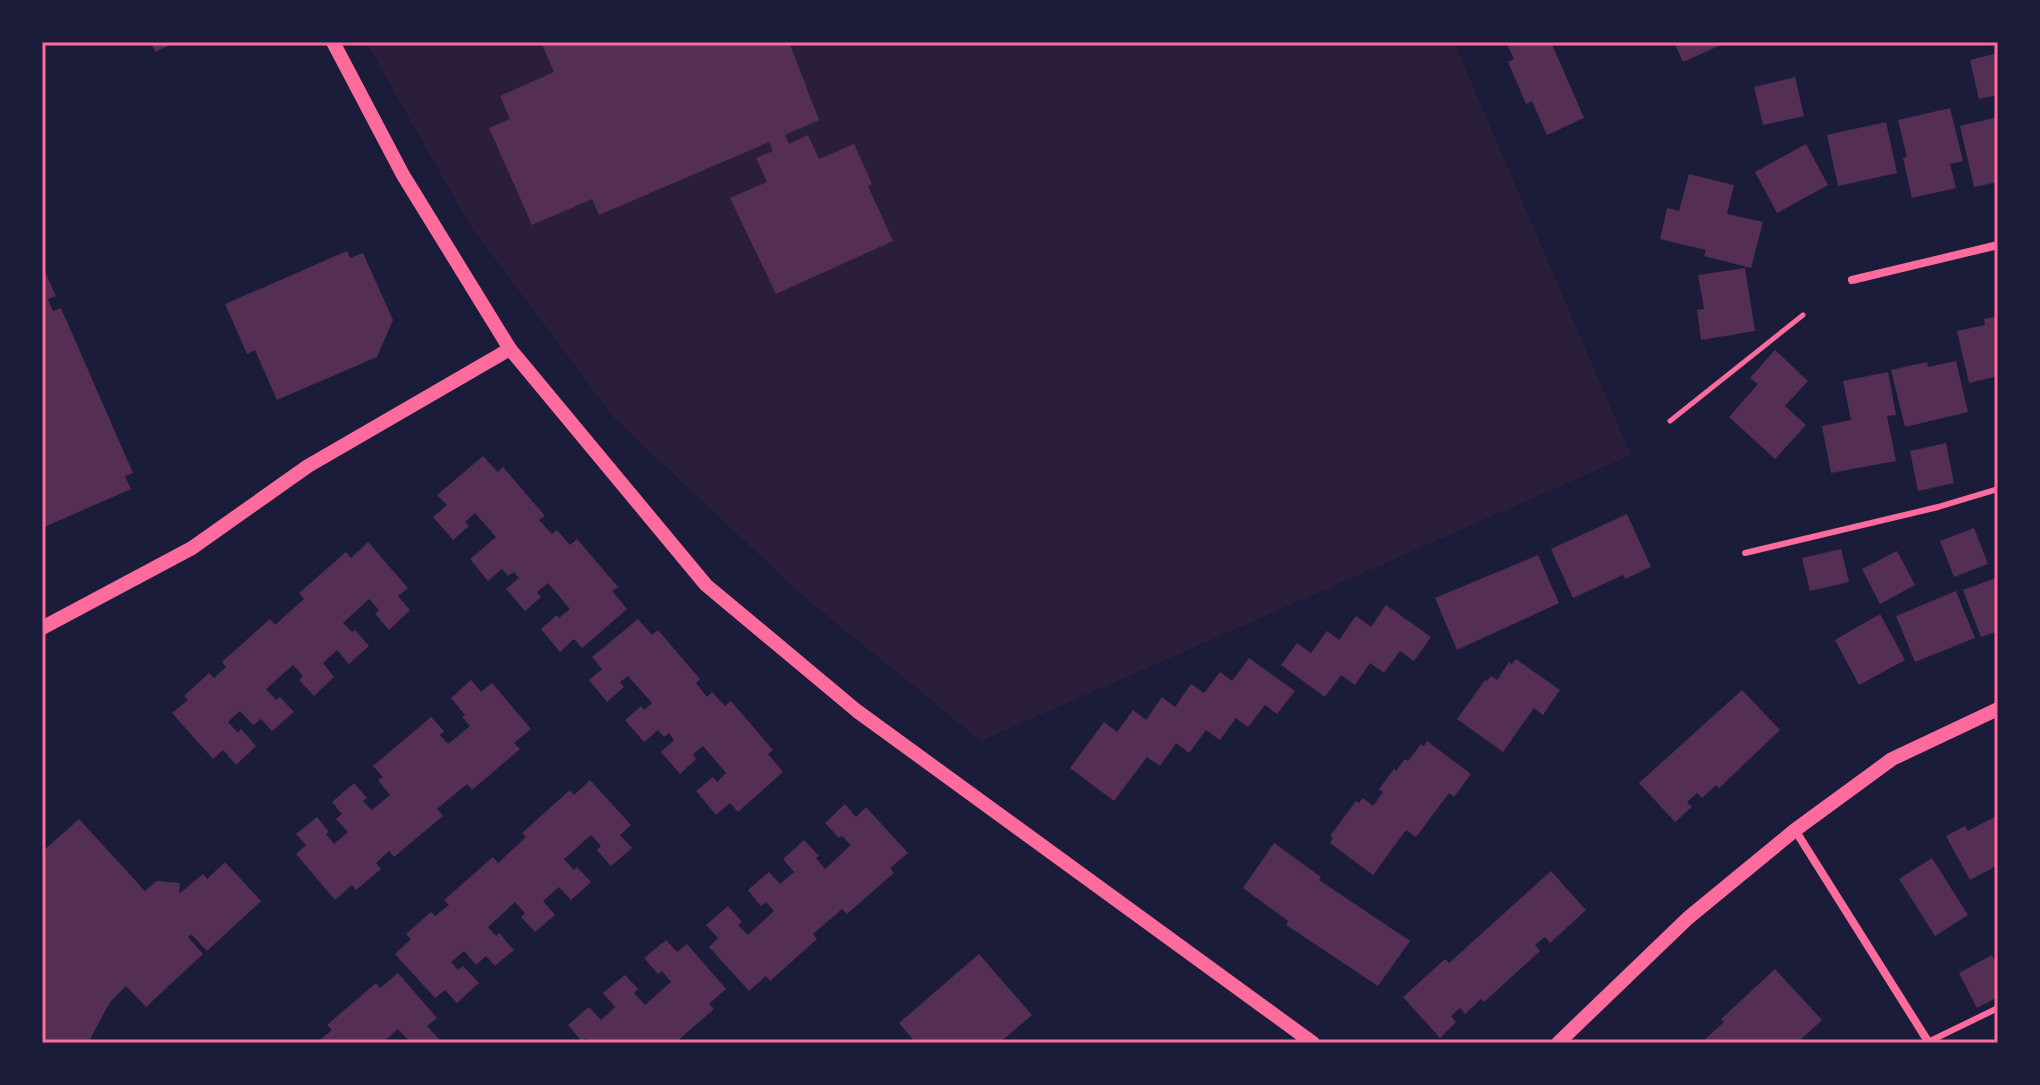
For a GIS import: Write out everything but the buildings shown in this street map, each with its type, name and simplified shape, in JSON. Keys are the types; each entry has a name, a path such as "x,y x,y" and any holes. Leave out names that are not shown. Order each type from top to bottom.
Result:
{"street":[{"path":"333,42 403,175 510,349 706,585 857,711 1313,1043"},
{"path":"1852,280 1998,245"},
{"path":"42,628 192,548 308,466 510,349"},
{"path":"1558,1043 1688,918 1795,830 1892,759 1998,709"},
{"path":"1795,830 1928,1043"}],"lane":[{"path":"1745,553 1938,507 1998,489"},
{"path":"1928,1043 1998,1008"}],"path":[{"path":"1670,421 1803,315"}],"shaded area":[{"path":"366,42 1454,42 1631,455 981,741 803,596 614,418 471,227"}]}
